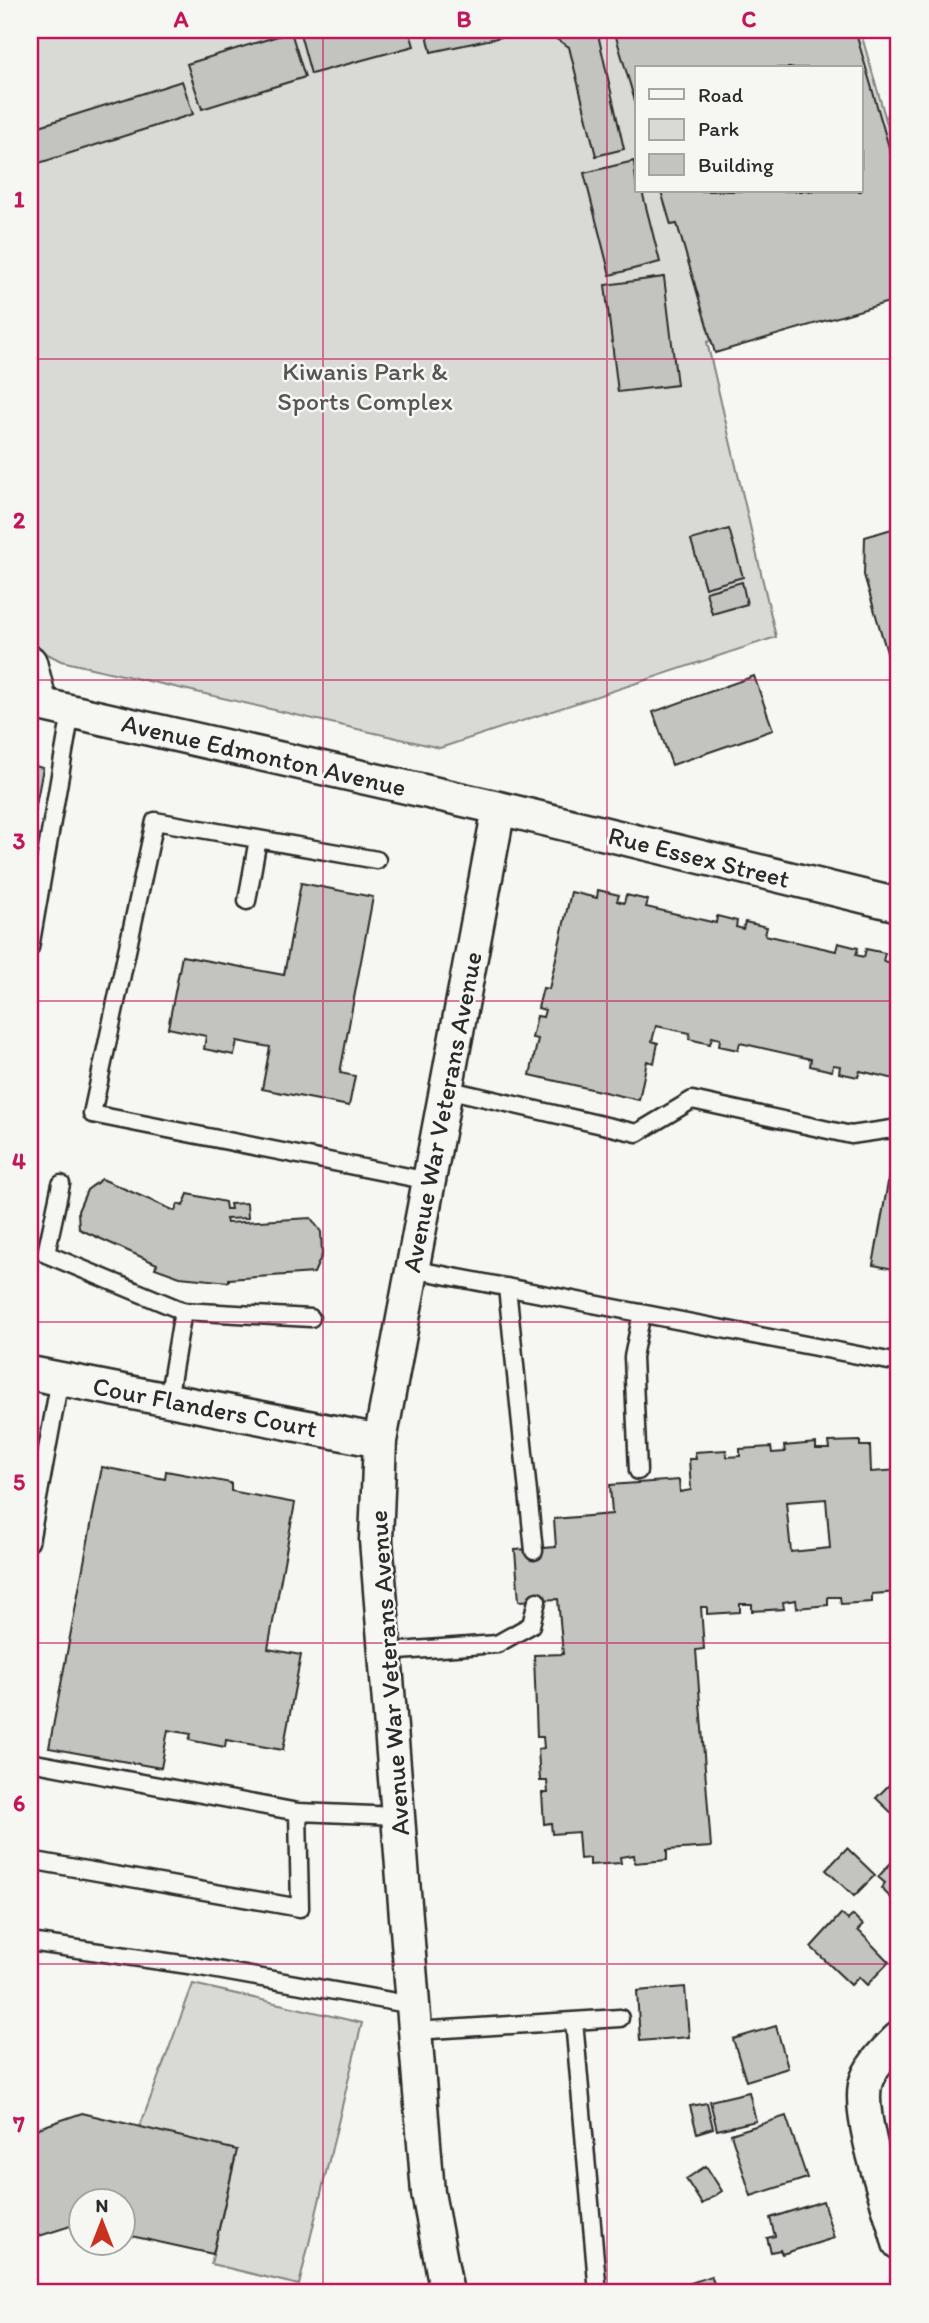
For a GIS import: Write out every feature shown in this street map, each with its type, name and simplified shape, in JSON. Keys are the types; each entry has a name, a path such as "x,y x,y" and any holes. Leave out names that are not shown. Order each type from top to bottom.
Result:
{"street":[{"path":"30,662 47,706"},
{"name":"Avenue Edmonton Avenue","path":"47,706 499,808"},
{"name":"Rue Essex Street","path":"499,808 899,905"},
{"name":"Avenue War Veterans Avenue","path":"447,2293 428,2193 376,1540 380,1441 499,808"},
{"name":"Cour Flanders Court","path":"30,1373 380,1441"},
{"path":"899,2038 880,2057 865,2084 864,2113 899,2243"}],"lane":[{"path":"30,948 47,706"},
{"path":"377,860 155,821 92,1114 429,1181"},
{"path":"247,901 258,839"},
{"path":"446,1089 637,1133 692,1100 851,1135 899,1128"},
{"path":"61,1184 46,1254 183,1311 311,1318"},
{"path":"412,1269 899,1363"},
{"path":"507,1287 534,1551"},
{"path":"168,1400 183,1311"},
{"path":"638,1471 633,1357 642,1313"},
{"path":"30,1542 35,1488 60,1379"},
{"path":"385,1652 497,1644 531,1625 537,1601"},
{"path":"30,1762 298,1812 398,1816"},
{"path":"30,1860 300,1908 298,1812"},
{"path":"30,1942 195,1966 414,2018 574,2021 620,2018"},
{"path":"574,2021 598,2293"}],"green space":[{"name":"Kiwanis Park & Sports Complex","path":"30,30 860,30 899,165 899,287 707,342 776,637 440,748 61,661 36,648 30,624"},
{"path":"193,1984 362,2023 299,2285 211,2264 235,2160 136,2137"}],"building":[{"path":"299,30 409,30 414,46 311,74"},
{"path":"426,30 535,30 431,52"},
{"path":"542,30 597,30 624,149 596,156 569,47"},
{"path":"614,30 855,30 899,182 899,299 715,353 677,224 671,225 661,192 862,192 862,66 635,66 635,101"},
{"path":"291,32 305,77 202,109 187,64"},
{"path":"182,81 193,114 30,166 30,129"},
{"path":"634,161 635,192 642,192 660,262 610,275 584,173"},
{"path":"664,277 677,385 618,392 605,285"},
{"path":"895,528 899,542 899,693 864,575 865,537"},
{"path":"729,529 743,577 705,588 691,540"},
{"path":"742,582 747,604 712,614 706,592"},
{"path":"754,676 773,730 672,765 653,712"},
{"path":"30,765 43,768 30,837"},
{"path":"301,883 373,897 340,1073 355,1076 349,1106 262,1089 270,1047 237,1041 234,1055 204,1049 206,1036 168,1028 182,956 284,975"},
{"path":"598,890 619,895 617,901 624,903 626,895 648,900 646,907 716,923 717,916 737,921 736,927 743,929 745,922 767,927 765,935 836,951 838,943 858,948 856,955 864,957 866,949 885,953 883,961 899,965 899,1080 860,1071 858,1077 839,1073 840,1066 833,1065 832,1071 810,1066 811,1059 740,1043 738,1050 719,1046 720,1039 712,1037 710,1044 689,1039 690,1033 656,1026 652,1041 658,1043 654,1063 647,1061 639,1100 530,1075 538,1039 532,1038 537,1016 543,1017 545,1010 538,1008 543,988 549,989 571,892 597,898"},
{"path":"893,1155 899,1156 899,1270 873,1265"},
{"path":"102,1179 175,1211 178,1204 183,1206 188,1194 225,1202 226,1209 231,1209 230,1204 247,1203 248,1218 226,1219 227,1223 311,1218 321,1232 322,1255 314,1273 229,1279 229,1282 180,1277 155,1268 157,1264 79,1229 78,1211 87,1190"},
{"path":"860,1441 860,1446 870,1446 871,1472 899,1470 899,1592 872,1594 872,1602 841,1604 840,1597 828,1597 828,1605 797,1608 796,1600 783,1602 784,1609 752,1611 752,1604 740,1604 740,1612 707,1614 707,1607 701,1607 704,1649 696,1650 711,1847 667,1850 667,1860 635,1863 634,1855 620,1857 621,1863 590,1865 590,1858 580,1859 578,1832 552,1834 551,1823 544,1824 542,1793 548,1793 547,1781 540,1781 538,1749 544,1748 543,1737 537,1737 534,1655 563,1654 558,1599 519,1601 515,1550 556,1547 554,1519 612,1514 610,1485 679,1480 680,1492 691,1490 689,1459 696,1459 695,1452 726,1450 727,1457 740,1456 740,1449 771,1447 772,1453 785,1452 784,1446 816,1443 816,1449 830,1449 829,1442","holes":["826,1499 830,1548 791,1552 786,1502"]},
{"path":"102,1467 165,1479 166,1471 231,1483 231,1491 295,1503 268,1649 301,1655 283,1750 226,1740 225,1747 189,1740 191,1734 168,1730 161,1768 49,1748"},
{"path":"899,1775 899,1820 876,1798"},
{"path":"847,1848 875,1875 854,1896 826,1870"},
{"path":"899,1854 899,1906 881,1888 885,1883 878,1877"},
{"path":"841,1914 848,1920 853,1915 863,1925 858,1930 889,1962 867,1985 859,1977 851,1985 811,1947"},
{"path":"685,1987 689,2037 640,2041 637,1991"},
{"path":"776,2026 788,2068 746,2081 733,2039"},
{"path":"749,2092 756,2121 717,2130 710,2101"},
{"path":"707,2103 713,2128 697,2133 690,2106"},
{"path":"82,2113 237,2150 213,2254 136,2237 136,2186 66,2186 66,2227 30,2239 30,2131"},
{"path":"786,2116 807,2178 751,2196 731,2134"},
{"path":"706,2166 722,2191 702,2204 686,2179"},
{"path":"823,2201 834,2238 782,2254 780,2250 771,2252 767,2238 775,2236 770,2218"},
{"path":"711,2276 718,2293 685,2293 682,2286"}]}
